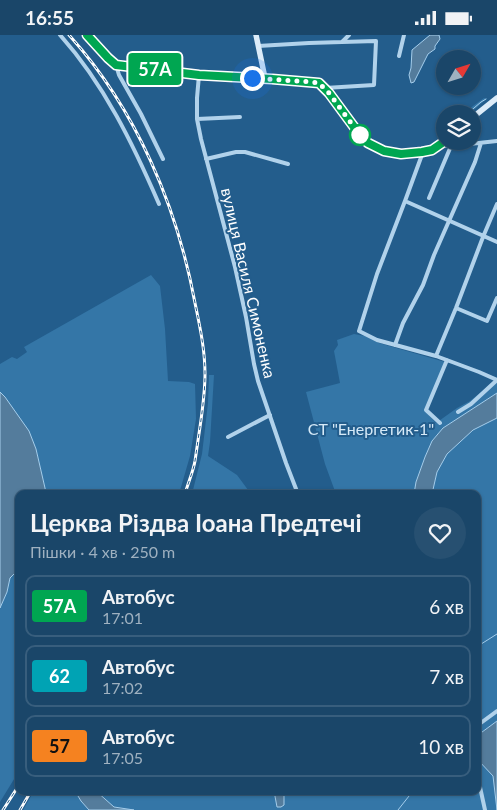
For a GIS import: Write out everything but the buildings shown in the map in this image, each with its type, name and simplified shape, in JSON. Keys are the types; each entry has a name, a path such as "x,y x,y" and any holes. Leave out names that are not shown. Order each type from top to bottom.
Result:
{"main road":[{"path":"87,35 116,65 199,75 319,83 368,143 384,151 401,154 422,152 436,147"},
{"path":"256,35 265,78"},
{"path":"481,112 497,99"}],"street":[{"path":"60,35 73,49 105,94 131,142 159,204"},
{"path":"342,42 349,35"},
{"path":"398,56 404,35"},
{"path":"258,46 376,41 374,85 325,88"},
{"path":"116,65 119,75 142,114 162,159"},
{"name":"вулиця Василя Симоненка","path":"199,75 198,119 206,159 235,267 254,364 297,490"},
{"path":"198,119 240,117"},
{"path":"481,143 497,141"},
{"path":"429,198 449,150"},
{"path":"395,345 403,323 423,285 479,150"},
{"path":"206,159 236,152 288,165"},
{"path":"422,152 406,201 377,274 359,331 378,340 436,356 497,380 471,404 458,412"},
{"path":"406,201 497,242"},
{"path":"436,356 497,204"},
{"path":"456,308 488,321 497,298"},
{"path":"440,423 426,410 446,360"},
{"path":"228,437 270,415"},
{"path":"481,723 497,711"},
{"path":"481,792 485,810"}],"green space":[{"path":"484,98 487,99 480,105 474,105"},
{"path":"151,275 160,286 168,381 195,384 196,419 190,456 180,490 45,490 36,449 5,397 0,392 0,364 12,357 17,359 27,352 24,347"},
{"name":"СТ \"Енергетик-1\"","path":"354,334 365,336 379,343 445,362 425,411 436,423 470,401 497,379 497,393 443,428 432,441 415,490 335,490 325,464 306,392 340,383 334,351 338,345 337,340"},
{"path":"209,375 214,375 208,456 237,475 248,490 193,490 202,454"},
{"path":"497,418 497,721 481,733 481,490 433,490 437,472 447,454 473,430"},
{"path":"15,573 15,778 0,802 0,608 7,592 10,578"},
{"path":"481,763 493,776 497,810 134,810 114,807 100,795 275,795 277,807 284,805 284,795 481,795"},
{"path":"32,795 77,795 89,810 23,810"}],"shaded area":[{"path":"430,35 439,35 440,39 435,49 428,54 414,82 411,83 409,75 412,50"},
{"path":"0,392 29,431 36,449 45,490 15,490 15,573 10,578 7,592 0,608"},
{"path":"497,393 497,418 473,430 447,454 437,472 433,490 415,490 432,441 443,428"},
{"path":"497,721 497,810 493,776 481,763 481,733"},
{"path":"77,795 100,795 114,807 134,810 89,810"},
{"path":"275,795 284,795 284,805 277,807"}],"waterway":[{"path":"478,105 486,99"},
{"path":"481,644 497,634"},
{"path":"398,810 410,795"}],"railway":[{"path":"69,35 93,64 134,127 165,195 187,267 202,339 205,385 195,461 186,490"},
{"path":"3,810 15,791"},
{"path":"20,810 29,795"}],"bus line":[{"name":"57А","path":"87,35 116,65 199,75 319,83 368,143 384,151 401,154 422,152 436,148"}],"route":[{"path":"252,78 319,83 329,93 360,135"}]}
